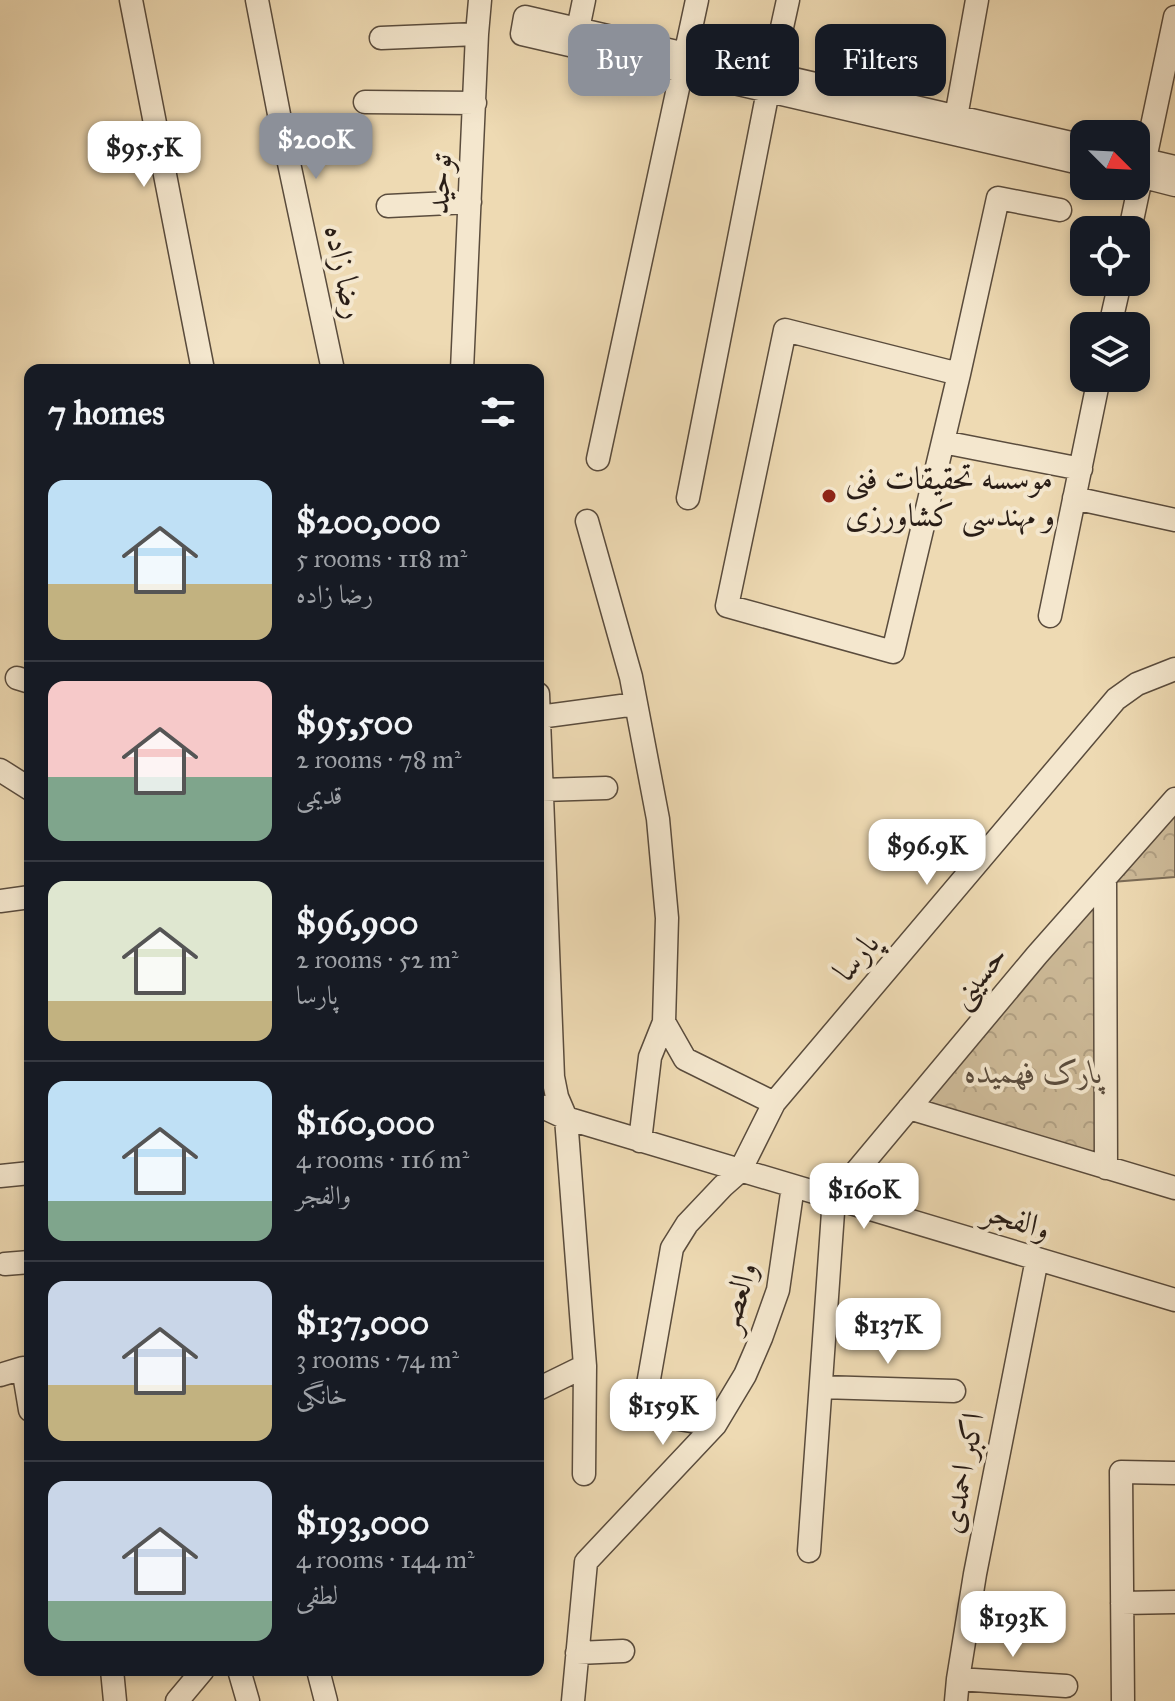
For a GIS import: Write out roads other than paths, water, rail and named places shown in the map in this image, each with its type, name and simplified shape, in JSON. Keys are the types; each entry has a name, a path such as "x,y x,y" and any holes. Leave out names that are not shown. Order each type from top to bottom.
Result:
{"street":[{"path":"131,0 202,364"},
{"name":"رضا زاده","path":"257,0 332,364"},
{"name":"توحید","path":"462,364 480,0"},
{"path":"579,24 584,0"},
{"path":"598,459 697,0"},
{"path":"783,24 788,0"},
{"path":"956,117 977,0"},
{"path":"568,27 525,17 522,34 568,42"},
{"path":"1150,125 1175,17"},
{"path":"381,38 477,34"},
{"path":"670,58 683,62"},
{"path":"670,60 686,63"},
{"path":"799,87 956,117 1070,143"},
{"path":"799,90 1070,160"},
{"path":"688,498 767,96"},
{"path":"365,102 475,103"},
{"path":"1150,168 1175,167"},
{"path":"1150,173 1175,185"},
{"path":"959,374 785,330 727,606 893,652 959,374 998,198 1060,210"},
{"path":"388,206 470,202"},
{"path":"1050,616 1096,392"},
{"path":"943,442 1081,469"},
{"path":"1074,498 1175,520"},
{"path":"587,521 631,677 658,819 666,904 664,1022 650,1057 640,1141"},
{"name":"پارسا","path":"715,1425 643,1413 672,1248 687,1224 740,1171 774,1103 1116,699 1137,684 1175,669"},
{"path":"544,716 636,704"},
{"path":"0,770 24,785"},
{"path":"544,790 606,788"},
{"name":"حسینی","path":"834,1198 1175,799"},
{"path":"544,842 553,1077 566,1118 585,1366 584,1474"},
{"path":"1105,878 1106,1168"},
{"path":"0,901 24,898"},
{"path":"664,1022 685,1059 774,1103"},
{"name":"والفجر","path":"544,1108 566,1118 640,1141 1175,1300"},
{"path":"909,1108 1175,1188"},
{"path":"0,1176 24,1174"},
{"name":"والعصر","path":"573,1701 586,1562 715,1425 745,1375 778,1290 793,1186"},
{"path":"809,1551 834,1198"},
{"name":"اکبر احمدی","path":"957,1690 975,1574 1037,1259"},
{"path":"5,1264 24,1262"},
{"path":"544,1386 585,1366"},
{"path":"0,1375 23,1368 24,1374"},
{"path":"821,1387 954,1391"},
{"path":"1123,1701 1121,1472 1175,1473"},
{"path":"1122,1603 1175,1602"},
{"path":"577,1653 623,1651"},
{"path":"113,1676 115,1701"},
{"path":"177,1701 198,1676"},
{"path":"241,1676 248,1701"},
{"path":"320,1676 326,1701"},
{"path":"957,1690 1066,1686"}],"place":[{"name":"موسسه تحقیقات فنی و مهندسی کشاورزی","path":"829,496"}],"park label":[{"name":"پارک فهمیده","path":"1034,1072"}]}
